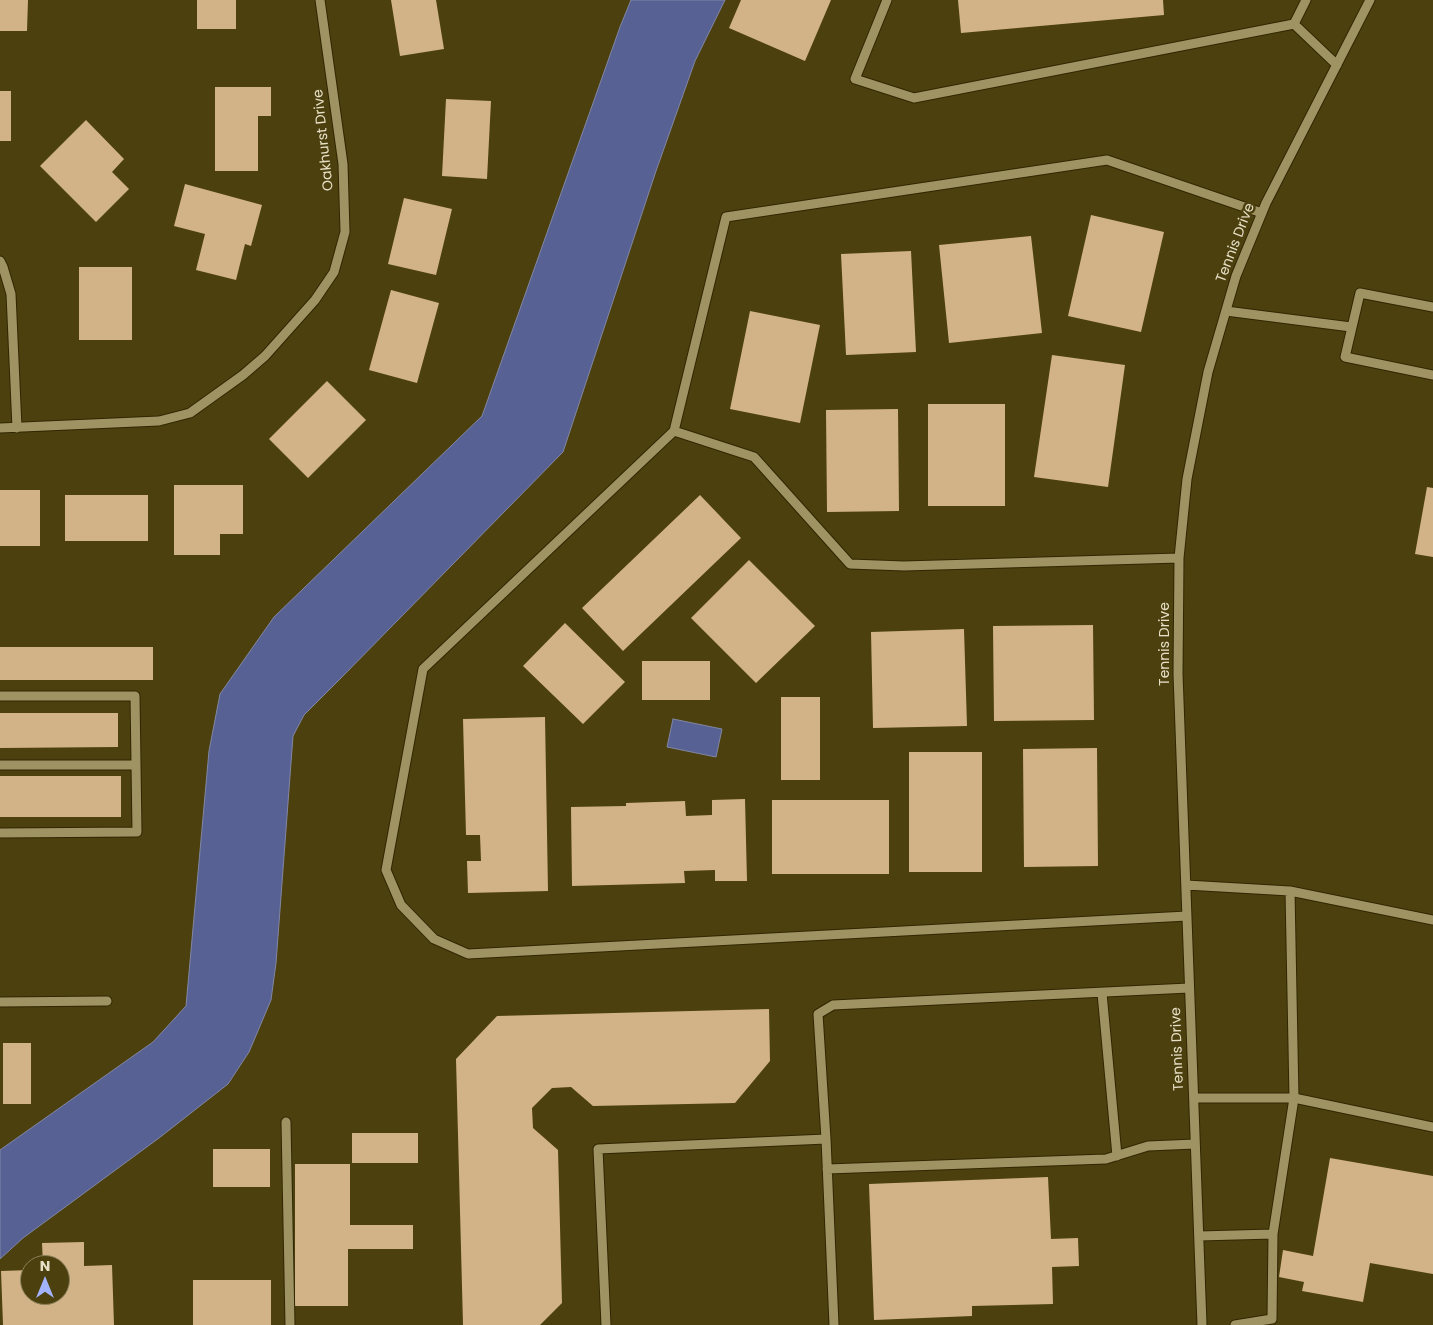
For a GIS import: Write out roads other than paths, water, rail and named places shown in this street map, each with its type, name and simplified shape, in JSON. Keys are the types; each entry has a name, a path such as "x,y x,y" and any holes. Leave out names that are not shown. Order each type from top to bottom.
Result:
{"street":[{"name":"Oakhurst Drive","path":"0,428 158,421 190,413 243,375 265,356 315,300 334,272 345,232 343,164 320,0"},
{"path":"888,0 855,79 914,98 1294,24"},
{"path":"1294,24 1306,0"},
{"name":"Tennis Drive","path":"1202,1325 1178,674 1179,558 1187,478 1208,372 1236,276 1262,213 1370,0"},
{"path":"1294,24 1337,65"},
{"path":"1187,916 468,954 434,939 401,906 386,870 423,669 674,431 726,217 1107,160 1262,213"},
{"path":"0,262 3,266 11,294 18,428"},
{"path":"1433,307 1360,293 1345,357 1433,375"},
{"path":"1226,312 1352,327"},
{"path":"674,431 754,457 850,564 904,566 1179,558"},
{"path":"0,696 135,696 137,832 0,833"},
{"path":"0,765 136,765"},
{"path":"1186,885 1290,890 1433,920"},
{"path":"1235,1325 1272,1320 1273,1234 1294,1098 1290,890"},
{"path":"834,1325 826,1139 818,1014 833,1005 1189,988"},
{"path":"1102,993 1117,1156"},
{"path":"0,1002 107,1001"},
{"path":"1194,1098 1294,1098 1433,1127"},
{"path":"286,1122 290,1325"},
{"path":"606,1325 598,1149 826,1139"},
{"path":"827,1169 1106,1159 1148,1146 1195,1144"},
{"path":"1199,1236 1273,1234"}],"water":[{"path":"631,0 725,0 695,61 656,171 563,452 304,715 293,736 276,963 271,1000 249,1052 228,1084 159,1138 23,1238 0,1259 0,1150 153,1042 186,1006 209,751 220,694 274,617 482,416"},
{"path":"673,719 722,729 716,757 667,747"}]}
